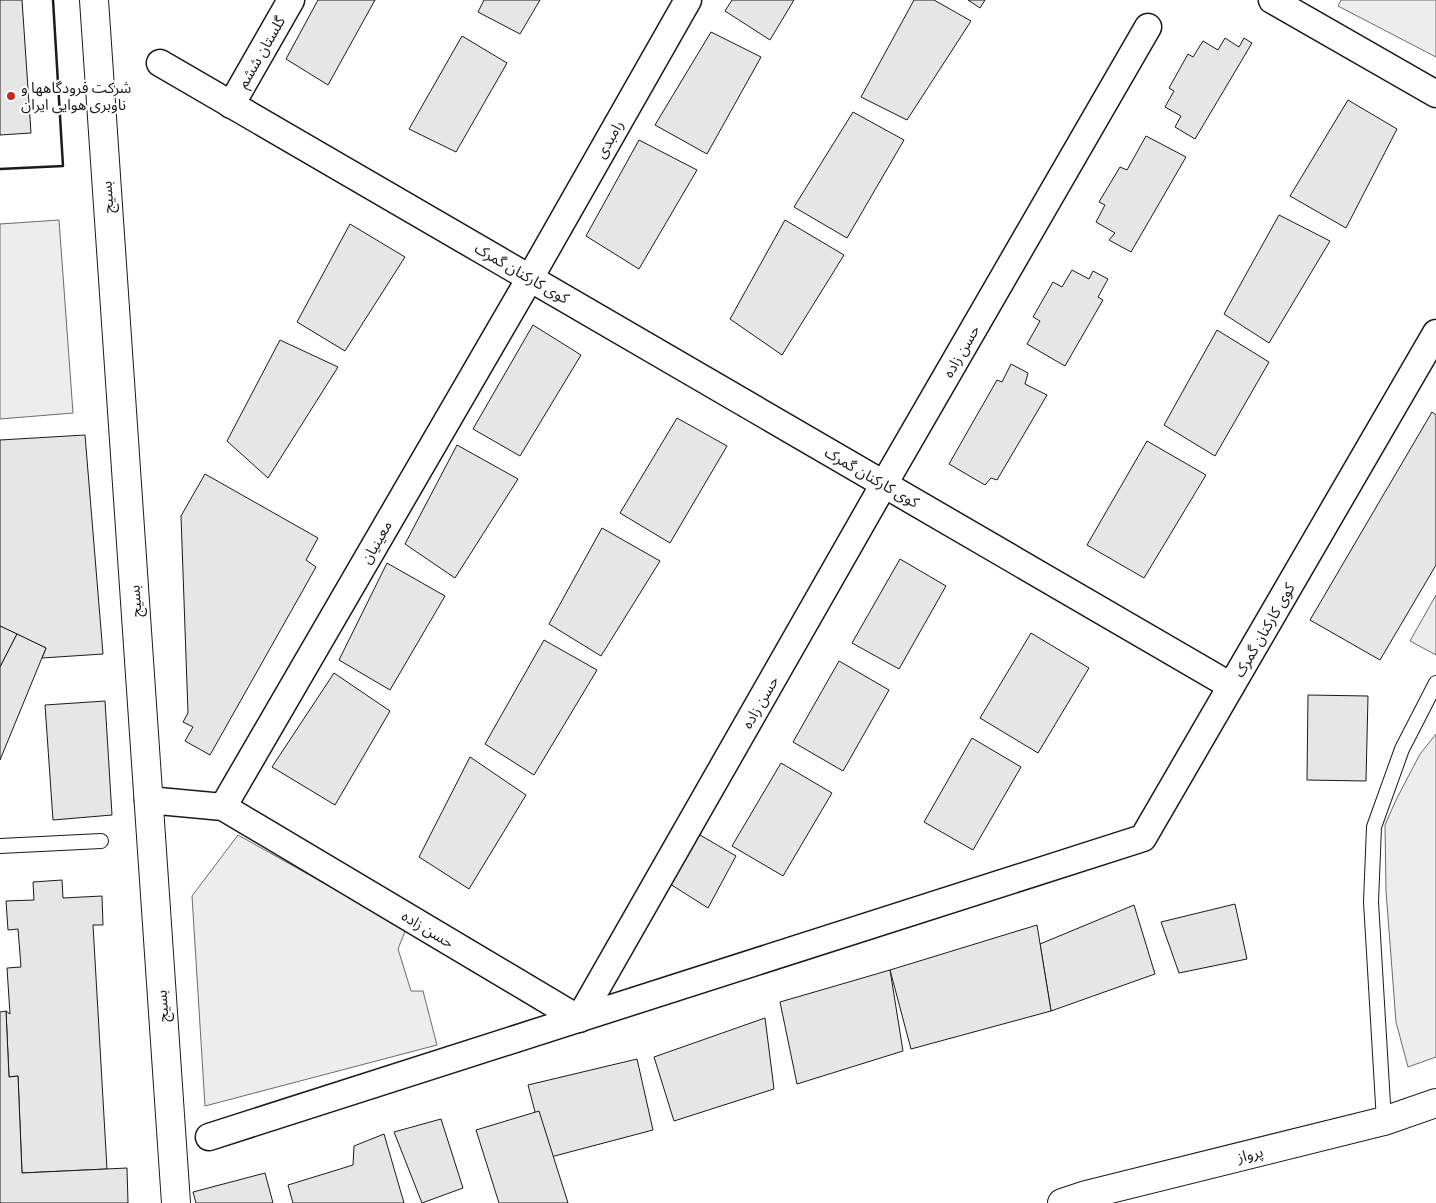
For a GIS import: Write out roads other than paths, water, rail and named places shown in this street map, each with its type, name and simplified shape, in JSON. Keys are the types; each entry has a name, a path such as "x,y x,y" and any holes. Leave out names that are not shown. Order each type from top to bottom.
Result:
{"main road":[{"name":"بسیج","path":"94,0 176,1203"},
{"name":"پرواز","path":"1079,1200 1384,1121 1436,1103"}],"street":[{"name":"گلستان ششم","path":"232,104 291,0"},
{"name":"رامبدی","path":"530,278 688,0"},
{"path":"1272,0 1436,94"},
{"name":"حسن زاده","path":"223,807 579,1019 884,484 1148,27"},
{"name":"کوی کارکنان گمرک","path":"160,63 1232,686 1436,332"},
{"name":"معینیان","path":"223,807 530,278"},
{"path":"210,1136 1143,838 1232,686"},
{"path":"148,800 223,807"}],"lane":[{"path":"1384,1121 1371,902 1374,826 1402,749 1436,683"},
{"path":"0,846 101,841"}],"place":[{"name":"شرکت فرودگاهها و ناوبری هوایی ایران","path":"11,96"}]}
